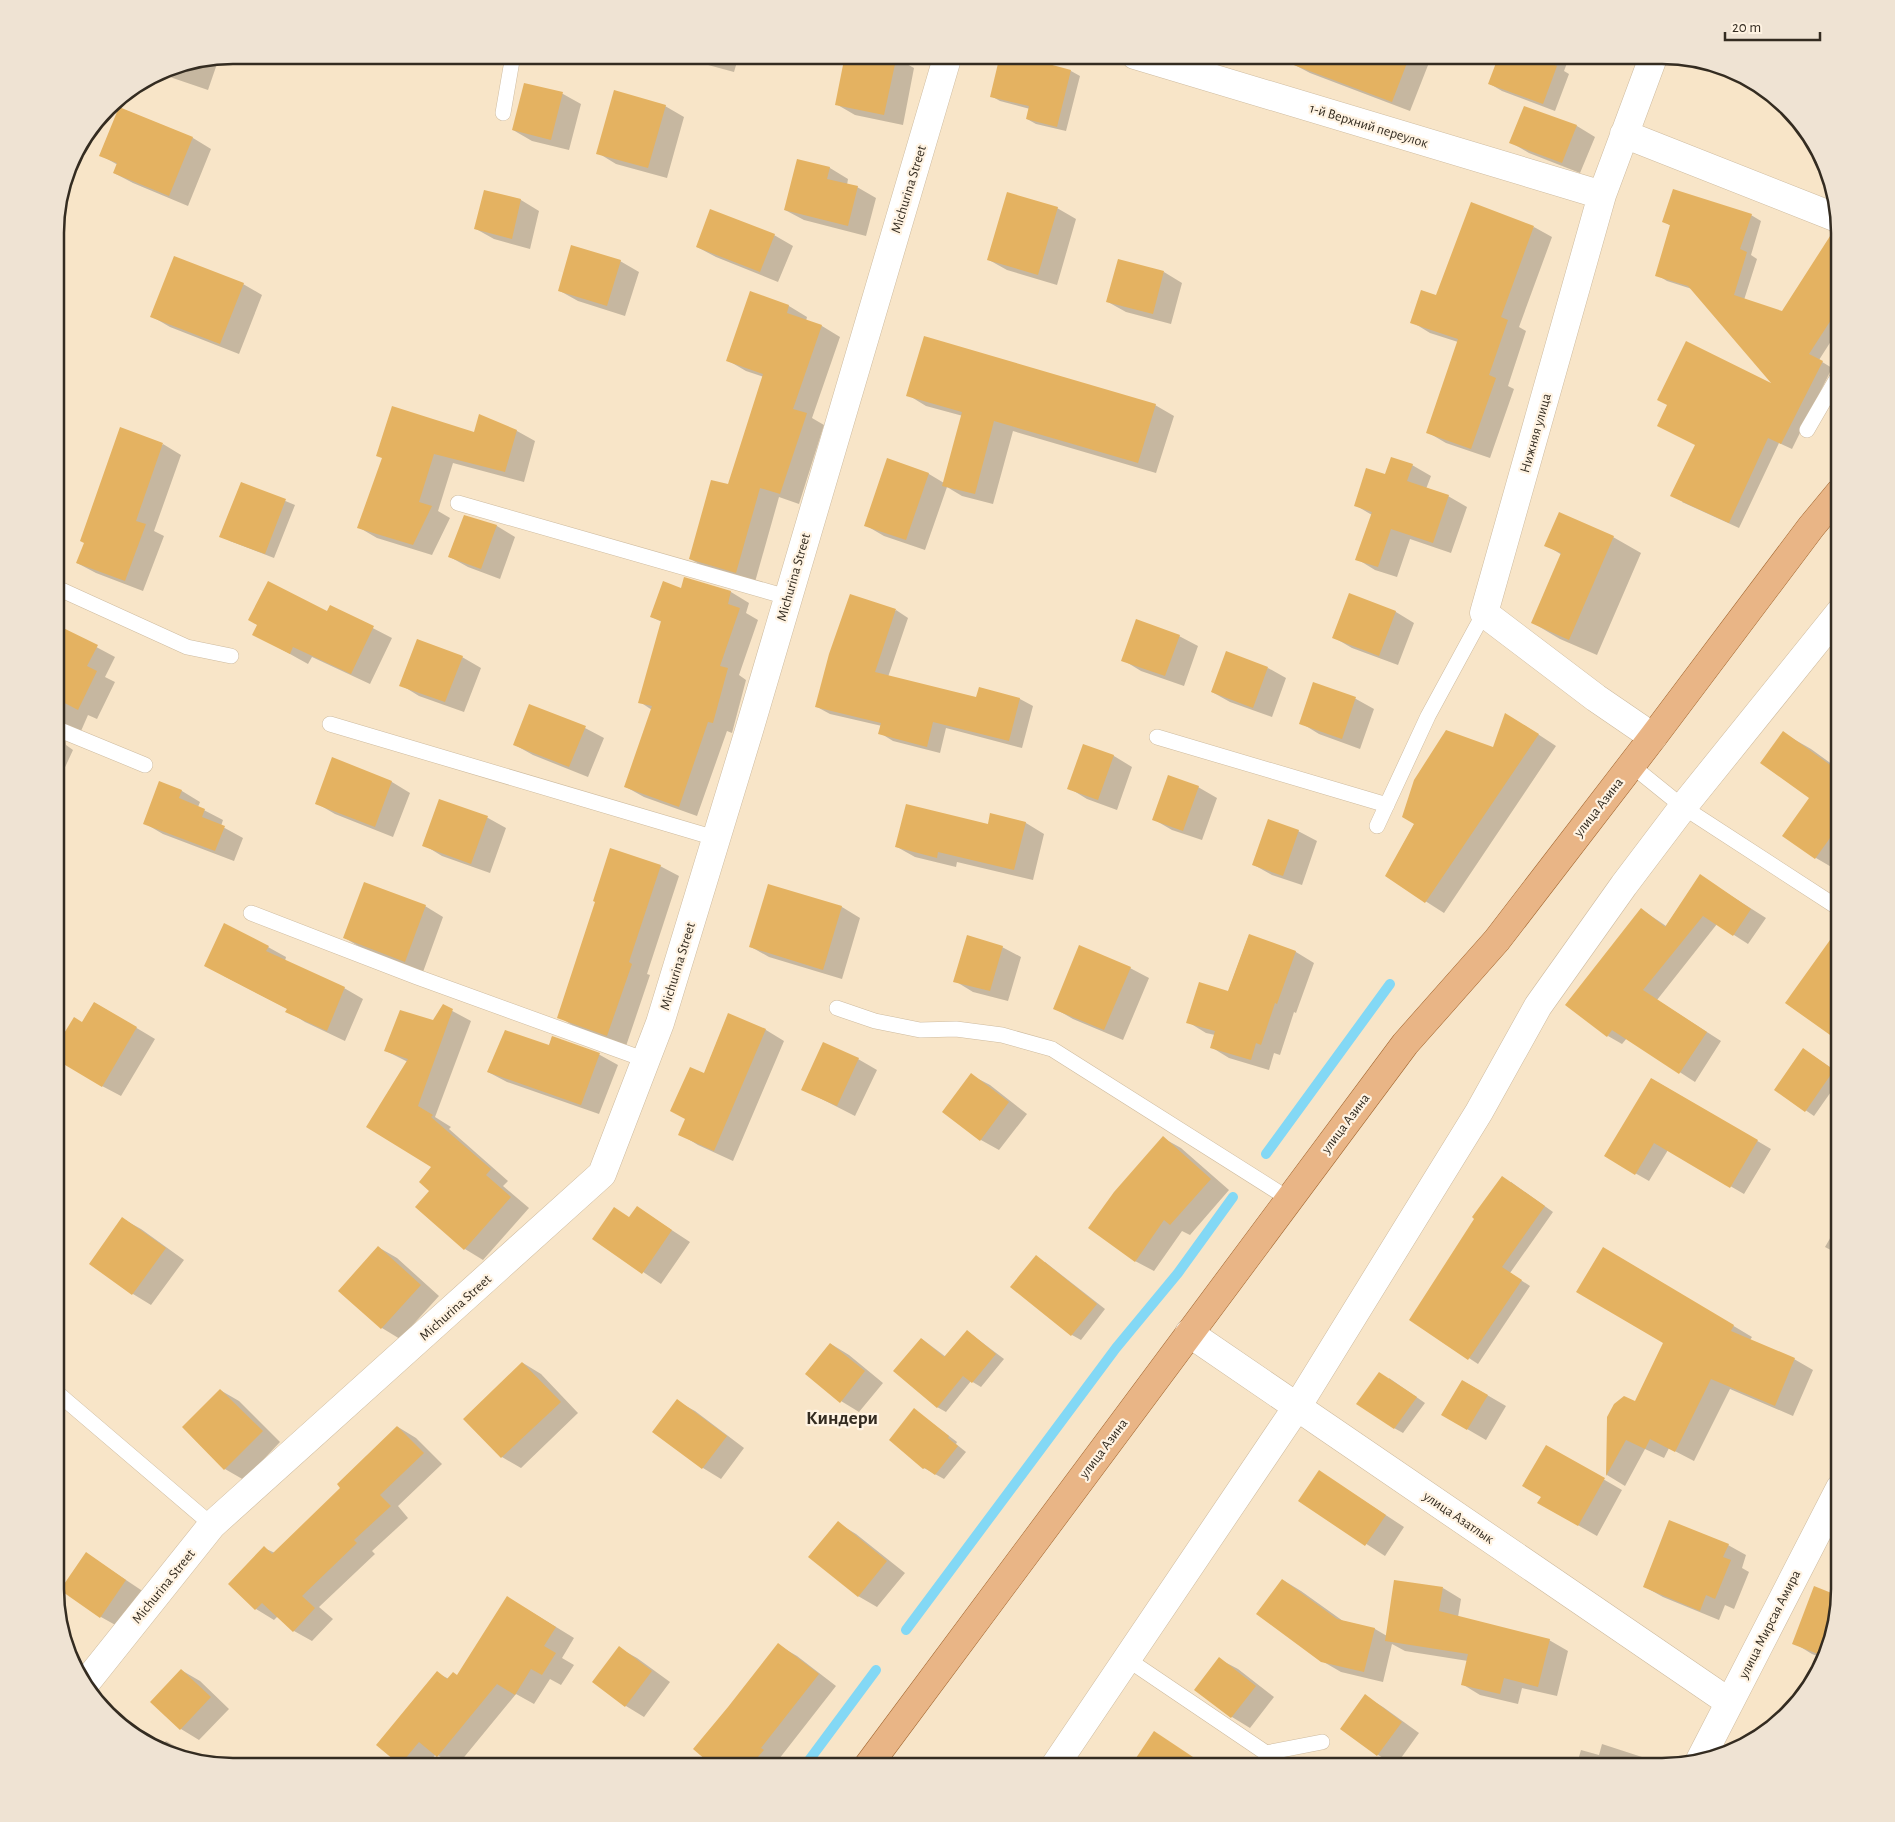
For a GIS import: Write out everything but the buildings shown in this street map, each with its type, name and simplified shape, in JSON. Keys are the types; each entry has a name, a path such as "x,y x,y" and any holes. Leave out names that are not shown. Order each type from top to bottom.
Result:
{"main road":[{"name":"улица Азина","path":"874,1758 1405,1044 1497,940 1653,737 1811,526 1831,503"}],"street":[{"name":"Michurina Street","path":"89,1679 212,1525 602,1174 660,1024 748,734 945,64"},
{"name":"1-й Верхний переулок","path":"1165,64 1602,196"},
{"name":"Нижняя улица","path":"1484,614 1602,196 1651,64"},
{"path":"1624,134 1830,215"},
{"path":"1484,614 1596,698 1653,737"},
{"path":"1060,1758 1297,1407 1479,1112 1538,1006 1624,885 1831,623"},
{"name":"улица Азатлык","path":"1189,1333 1729,1702"},
{"name":"улица Мирсая Амира","path":"1704,1752 1831,1505"}],"lane":[{"path":"503,113 511,64"},
{"path":"1807,430 1831,389"},
{"path":"458,502 787,597"},
{"path":"64,591 187,647 231,656"},
{"path":"1377,826 1428,716 1484,614"},
{"path":"330,724 716,838"},
{"path":"64,732 145,765"},
{"path":"1156,737 1386,805"},
{"path":"1631,765 1683,808 1831,903"},
{"path":"251,913 417,978 646,1060"},
{"path":"836,1008 875,1021 920,1030 956,1029 1002,1034 1052,1049 1289,1199"},
{"path":"64,1399 212,1525"},
{"path":"1127,1659 1266,1753 1322,1742"}],"waterway":[{"path":"1266,1154 1390,984"},
{"path":"906,1630 1116,1348 1178,1273 1233,1197"},
{"path":"811,1758 876,1670"}],"district":[{"name":"Киндери","path":"842,1417"}]}
